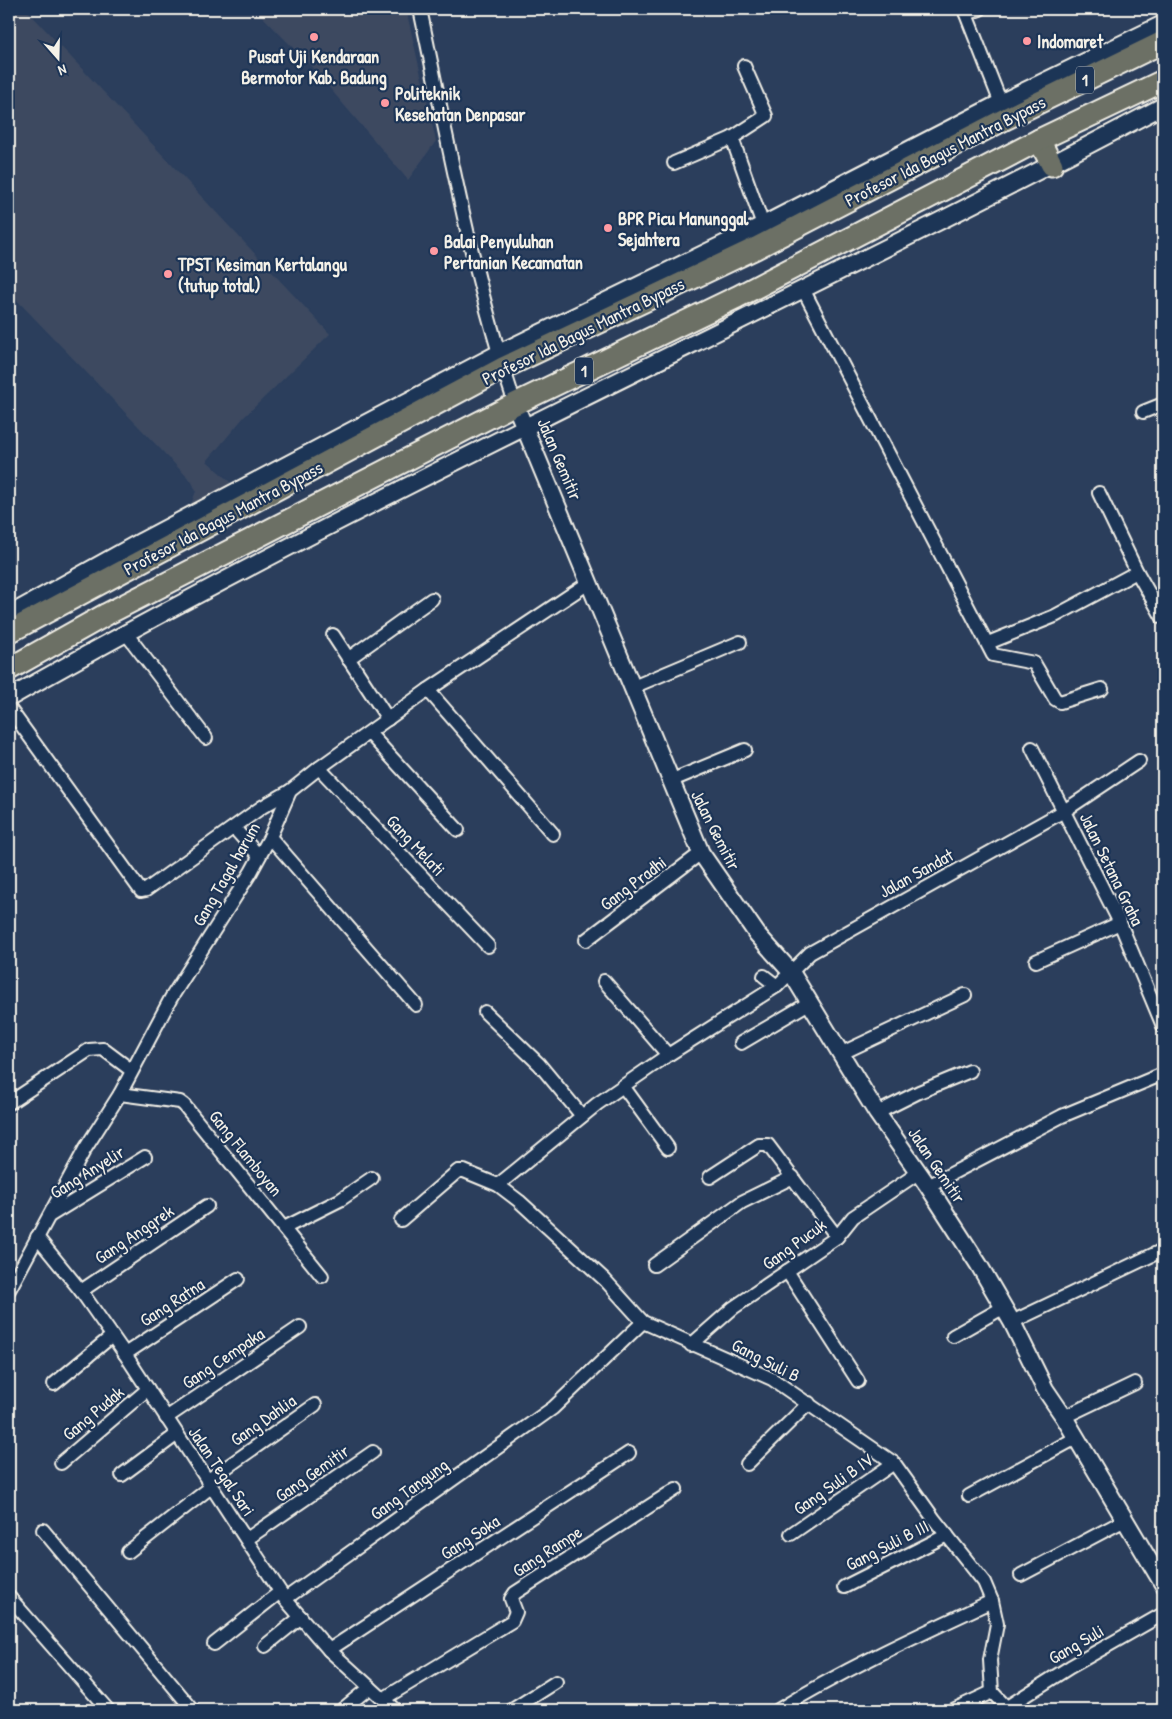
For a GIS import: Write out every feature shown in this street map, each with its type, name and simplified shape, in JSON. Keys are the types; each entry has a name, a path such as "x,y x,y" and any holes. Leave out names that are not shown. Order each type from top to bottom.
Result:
{"highway":[{"name":"Profesor Ida Bagus Mantra Bypass","path":"9,632 501,360 756,248 1004,110 1163,42"},
{"name":"Profesor Ida Bagus Mantra Bypass","path":"9,669 107,614 515,404 737,297 1039,140 1163,81"},
{"path":"1039,140 1052,165"}],"street":[{"name":"Jalan Gemitir","path":"420,9 478,275 515,404 701,853 757,934 791,972 877,1113 923,1179 1008,1314 1045,1389 1064,1417 1163,1584"},
{"path":"980,9 965,12 1004,110"},
{"path":"9,615 142,541 763,225 1004,110 1163,24"},
{"path":"674,163 732,138 766,116 744,66"},
{"path":"9,698 125,632 524,426 804,291 1052,165 1163,106"},
{"path":"732,138 763,225"},
{"path":"804,291 993,655 1034,663 1055,699 1060,702 1102,689"},
{"path":"1143,412 1163,404"},
{"path":"1099,492 1137,572 1163,618"},
{"path":"988,644 1055,616 1137,572"},
{"name":"Gang Tagal harum","path":"9,1290 85,1149 120,1094 131,1070 171,998 270,837 290,791 428,690 590,582"},
{"path":"348,659 432,599"},
{"path":"125,632 206,738"},
{"path":"333,635 388,719"},
{"path":"633,687 740,642"},
{"path":"428,690 553,834"},
{"path":"9,708 141,891 146,890 262,807 290,791"},
{"path":"369,733 458,830"},
{"name":"Jalan Setana Graha","path":"1032,748 1120,923 1163,1026"},
{"path":"670,781 745,750"},
{"name":"Jalan Sandat","path":"498,1185 582,1116 623,1086 777,986 810,952 1064,811 1139,761"},
{"name":"Gang Melati","path":"319,768 488,946"},
{"path":"234,828 259,856"},
{"path":"270,837 416,1005"},
{"name":"Gang Pradhi","path":"586,940 701,853"},
{"path":"1036,961 1120,923"},
{"path":"764,976 777,986"},
{"path":"604,981 668,1055"},
{"path":"840,1054 965,995"},
{"path":"741,1043 809,1003"},
{"path":"484,1012 539,1064 582,1116"},
{"path":"9,1103 89,1050 103,1049 131,1070"},
{"path":"877,1113 918,1092 970,1072"},
{"name":"Gang Pucuk","path":"691,1345 733,1308 837,1237 852,1217 923,1179 1062,1116 1163,1074"},
{"path":"623,1086 668,1148"},
{"name":"Gang Flamboyan","path":"120,1094 172,1101 184,1105 322,1276"},
{"path":"710,1177 763,1144 768,1145 837,1237"},
{"name":"Gang Anyelir","path":"49,1216 144,1157"},
{"name":"Gang Suli B","path":"400,1220 458,1171 464,1171 498,1185 605,1280 643,1322 691,1345 736,1362 772,1379 894,1463 984,1582 992,1601 997,1624 990,1660 992,1692"},
{"path":"654,1265 742,1202 793,1177"},
{"path":"284,1228 340,1200 372,1178"},
{"name":"Gang Anggrek","path":"82,1291 207,1206"},
{"name":"Jalan Tegal Sari","path":"38,1237 82,1291 125,1354 176,1435 247,1539 282,1596 329,1650 395,1710"},
{"path":"953,1336 1163,1250"},
{"path":"787,1271 858,1381"},
{"name":"Gang Ratna","path":"125,1354 238,1279"},
{"name":"Gang Tangung","path":"214,1644 554,1408 643,1322"},
{"name":"Gang Cempaka","path":"166,1418 300,1327"},
{"path":"54,1384 112,1336"},
{"path":"1064,1417 1135,1383"},
{"name":"Gang Pudak","path":"61,1463 148,1389"},
{"path":"747,1464 809,1403"},
{"name":"Gang Dahlia","path":"128,1552 209,1484 315,1405"},
{"path":"122,1475 176,1435"},
{"path":"969,1496 1076,1438"},
{"name":"Gang Gemitir","path":"247,1539 373,1452"},
{"name":"Gang Soka","path":"329,1650 629,1453"},
{"name":"Gang Suli B IV","path":"791,1534 894,1463"},
{"name":"Gang Rampe","path":"384,1699 512,1621 516,1614 511,1602 515,1593 676,1489"},
{"path":"1021,1576 1125,1520"},
{"path":"42,1530 193,1710"},
{"name":"Gang Suli B III","path":"844,1587 947,1535"},
{"path":"9,1597 108,1710"},
{"path":"778,1710 815,1687 865,1661 992,1601"},
{"name":"Gang Suli","path":"1008,1709 1070,1667 1163,1614"},
{"path":"265,1646 301,1617"},
{"path":"512,1710 556,1682"},
{"path":"343,1709 370,1687"},
{"path":"953,1710 992,1692 1008,1709"}],"shaded area":[{"name":"TPST Kesiman Kertalangu (tutup total)","path":"9,9 26,9 330,334 244,417 207,461 232,484 190,507 196,491 192,482 9,292"},
{"name":"Politeknik Kesehatan Denpasar","path":"255,9 406,9 436,141 408,180 309,64"}],"place":[{"name":"Pusat Uji Kendaraan Bermotor Kab. Badung","path":"314,37"},
{"name":"Indomaret","path":"1027,41"},
{"name":"Politeknik Kesehatan Denpasar","path":"385,103"},
{"name":"BPR Picu Manunggal Sejahtera","path":"608,228"},
{"name":"Balai Penyuluhan Pertanian Kecamatan","path":"434,251"},
{"name":"TPST Kesiman Kertalangu (tutup total)","path":"168,274"}]}
